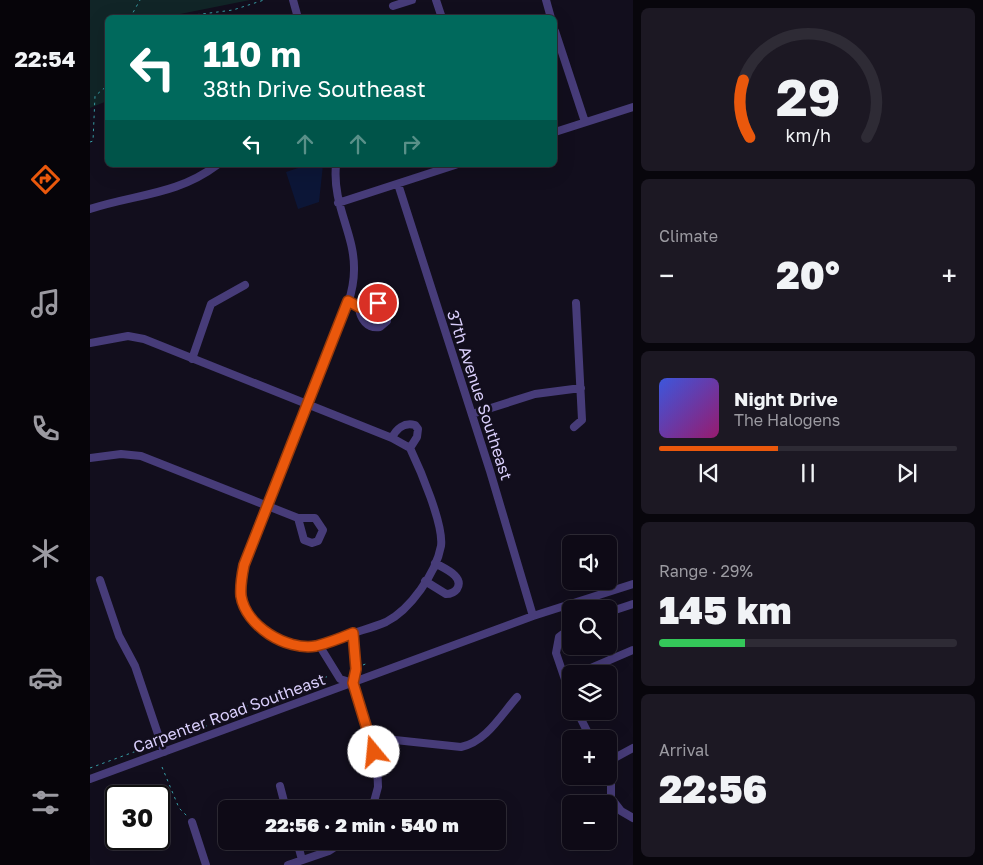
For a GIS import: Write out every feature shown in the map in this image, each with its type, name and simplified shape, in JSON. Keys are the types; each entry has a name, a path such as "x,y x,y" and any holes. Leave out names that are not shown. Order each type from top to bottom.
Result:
{"street":[{"path":"292,0 297,15"},
{"path":"393,6 412,0"},
{"path":"436,0 441,15"},
{"path":"546,0 550,15"},
{"path":"557,37 585,122"},
{"path":"557,131 633,107"},
{"path":"90,343 128,336 144,339 307,406 392,438 410,448 419,468 441,534 441,546 435,563 425,581 404,608 387,621 319,645 293,644 274,637 258,626 247,611 241,596 244,565 307,406 348,301 354,282 354,256 338,203 335,185 336,167"},
{"path":"338,203 449,167"},
{"path":"90,209 176,188 208,168"},
{"name":"37th Avenue Southeast","path":"398,184 472,414 533,616"},
{"path":"192,359 211,304 245,285"},
{"path":"348,301 359,307"},
{"path":"574,427 582,420 576,302"},
{"path":"472,414 535,394 581,388"},
{"path":"392,438 394,433 404,425 415,425 418,429 418,435 410,448"},
{"path":"90,458 121,454 141,456 298,518"},
{"path":"425,581 446,594 455,592 458,588 456,576 435,563"},
{"path":"100,580 119,636 135,666 164,752"},
{"name":"Carpenter Road Southeast","path":"90,779 533,616 633,584"},
{"path":"617,609 633,604"},
{"path":"353,633 356,669 353,683 377,761 378,787 374,800"},
{"path":"562,635 559,637 556,653 562,665"},
{"path":"319,645 340,678 353,683"},
{"path":"597,665 633,650"},
{"path":"372,742 395,740 461,747 469,745 483,736 517,697"},
{"path":"617,757 633,748"},
{"path":"612,785 611,798 621,811 633,818"},
{"path":"280,786 284,800"},
{"path":"192,822 206,865"},
{"path":"299,850 302,860"},
{"path":"288,865 330,850"}],"path":[{"path":"132,15 140,0"},
{"path":"195,15 234,10 264,0"},
{"path":"90,142 93,140 94,96 105,87"},
{"path":"90,768 150,747 160,741 176,738 222,720 242,708 330,676"},
{"path":"162,767 179,808 192,822"}],"green space":[{"path":"90,0 250,0 175,15 105,15 105,102 90,108"}],"water":[{"path":"301,167 323,167 319,202 298,209 286,172"}],"route":[{"path":"374,752 353,683 356,669 353,633 314,646 293,644 274,637 258,626 247,611 241,596 241,582 244,565 348,301 359,307 365,304 378,303"}]}
